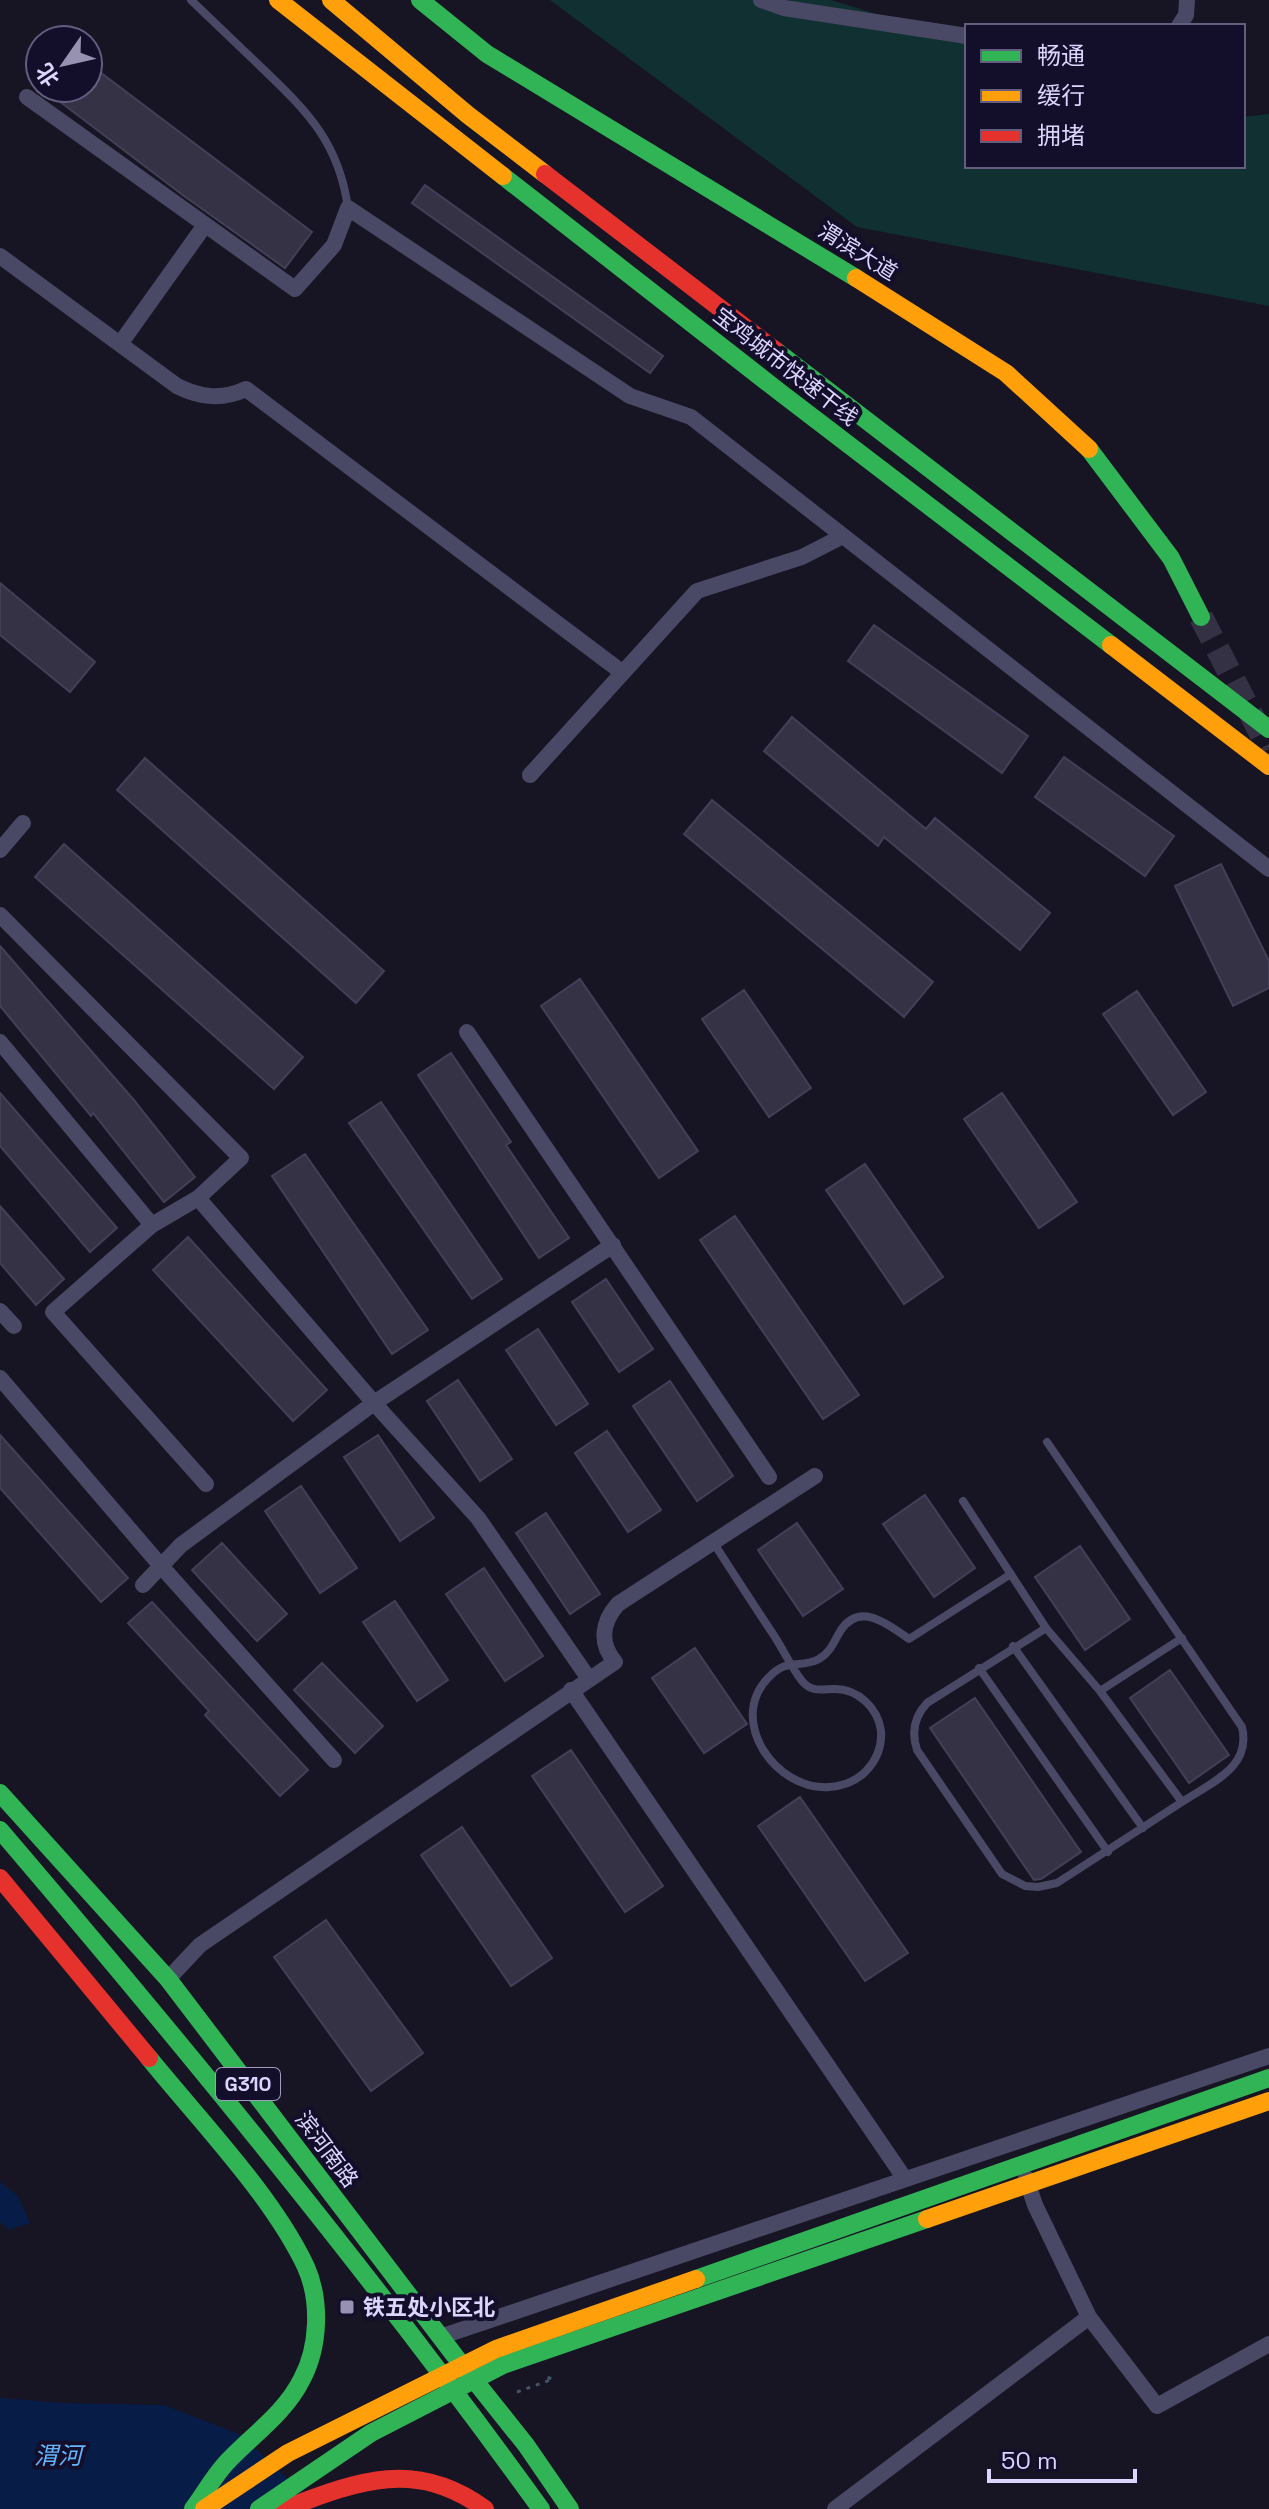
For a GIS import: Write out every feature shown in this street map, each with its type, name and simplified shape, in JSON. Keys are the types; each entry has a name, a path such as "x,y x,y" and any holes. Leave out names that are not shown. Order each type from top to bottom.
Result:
{"main road":[{"name":"宝鸡城市快速干线","path":"278,0 794,403 1269,766"},
{"name":"宝鸡城市快速干线","path":"331,0 468,115 1269,729"},
{"name":"渭滨大道","path":"420,0 487,54 831,262 1006,373 1089,449 1171,558 1201,617"},
{"name":"滨河南路","path":"0,1793 168,1979 440,2337 526,2445 570,2509"},
{"name":"G310","path":"0,1830 142,1997 463,2401 541,2509"},
{"path":"0,1878 267,2202 307,2269 317,2312 311,2361 281,2412 227,2462 193,2509"},
{"path":"204,2509 288,2453 496,2349 1269,2078"},
{"path":"259,2509 371,2433 503,2365 1269,2101"},
{"path":"284,2509 353,2486 412,2477 443,2482 471,2496 485,2509"}],"street":[{"path":"761,0 784,8 965,36"},
{"path":"1180,24 1186,15 1187,0"},
{"path":"37,104 295,289 334,245 348,208 630,396 691,417 1269,869"},
{"path":"120,344 205,225"},
{"path":"0,256 190,393 217,397 246,389 623,673"},
{"path":"530,775 697,591 802,557 843,536"},
{"path":"0,850 23,823"},
{"path":"0,915 241,1158 198,1198 152,1225 53,1312 206,1484"},
{"path":"467,1032 769,1477"},
{"path":"0,1042 152,1225"},
{"path":"198,1198 374,1403 478,1518 589,1679"},
{"path":"143,1585 181,1545 374,1403 613,1245"},
{"path":"0,1311 14,1326"},
{"path":"0,1378 161,1566 334,1760"},
{"path":"168,1979 200,1945 615,1662 606,1648 604,1631 606,1621 618,1604 815,1476"},
{"path":"571,1690 905,2179"},
{"path":"440,2337 1269,2056"},
{"path":"1013,2142 1035,2205 1089,2317 1157,2406 1269,2344"},
{"path":"835,2509 1089,2317"}],"lane":[{"path":"191,0 318,125 341,173 348,208"},
{"path":"1046,1628 979,1668 921,1709 914,1725 917,1750 1002,1874 1025,1886 1048,1886 1066,1879 1108,1852 1236,1765 1244,1741 1242,1727 1047,1442"},
{"path":"963,1501 1046,1628 1100,1691 1182,1802"},
{"path":"713,1542 791,1663 804,1683 816,1691 845,1690 863,1699 875,1713 881,1730 879,1750 869,1768 853,1781 827,1787 801,1783 778,1769 762,1749 754,1724 756,1699 770,1675 791,1663 819,1659 833,1646 844,1626 856,1618 882,1620 909,1639 1011,1574"},
{"path":"1100,1691 1182,1638"},
{"path":"1013,1646 1143,1828"},
{"path":"979,1668 1108,1852"}],"green space":[{"path":"550,0 831,0 965,41 965,168 1245,168 1245,117 1269,114 1269,306 857,227"}],"water":[{"path":"0,2182 18,2196 30,2223 9,2230 0,2222"},
{"name":"渭河","path":"0,2398 164,2405 241,2435 320,2509 0,2509"}],"building":[{"path":"104,75 312,232 285,268 63,104 104,104"},
{"path":"425,185 663,356 650,373 412,203"},
{"path":"0,583 95,662 70,692 0,635"},
{"path":"874,625 1028,736 1002,773 848,661"},
{"path":"792,717 926,829 935,818 1050,913 1020,950 884,837 878,846 764,751"},
{"path":"1064,757 1174,836 1145,876 1035,797"},
{"path":"145,758 384,971 356,1003 117,790"},
{"path":"712,800 933,982 904,1017 684,834"},
{"path":"64,844 303,1057 274,1089 35,877"},
{"path":"1221,864 1269,961 1269,988 1233,1006 1175,886"},
{"path":"0,946 133,1099 195,1177 164,1202 93,1113 91,1116 0,1006"},
{"path":"580,979 698,1151 659,1178 541,1006"},
{"path":"744,990 811,1088 769,1117 702,1019"},
{"path":"1137,991 1206,1092 1173,1115 1103,1014"},
{"path":"451,1053 511,1142 506,1145 569,1238 539,1258 418,1075"},
{"path":"0,1093 117,1228 90,1252 0,1146"},
{"path":"1002,1093 1077,1202 1039,1228 964,1119"},
{"path":"381,1102 502,1279 472,1299 349,1123"},
{"path":"305,1154 428,1330 392,1354 272,1176"},
{"path":"865,1164 943,1277 904,1304 826,1190"},
{"path":"0,1206 64,1279 36,1305 0,1263"},
{"path":"735,1216 859,1395 823,1419 700,1240"},
{"path":"188,1237 327,1390 293,1421 153,1270"},
{"path":"606,1279 653,1349 619,1372 572,1302"},
{"path":"538,1329 588,1404 556,1425 506,1350"},
{"path":"458,1380 512,1459 480,1481 427,1401"},
{"path":"670,1381 733,1476 697,1501 633,1406"},
{"path":"607,1431 661,1510 628,1532 575,1453"},
{"path":"0,1435 128,1578 101,1602 0,1488"},
{"path":"378,1435 434,1518 400,1541 344,1457"},
{"path":"301,1486 357,1568 320,1593 265,1511"},
{"path":"925,1495 975,1568 934,1597 883,1524"},
{"path":"546,1513 600,1594 570,1614 516,1533"},
{"path":"797,1523 843,1589 803,1616 758,1550"},
{"path":"222,1543 287,1614 257,1641 192,1570"},
{"path":"1080,1546 1130,1619 1085,1650 1035,1577"},
{"path":"484,1568 543,1656 505,1681 446,1594"},
{"path":"395,1601 448,1680 417,1701 363,1622"},
{"path":"152,1602 308,1770 280,1796 205,1715 209,1711 128,1623"},
{"path":"695,1648 747,1724 704,1753 652,1678"},
{"path":"322,1663 383,1726 355,1753 294,1690"},
{"path":"1170,1670 1229,1755 1189,1783 1130,1698"},
{"path":"975,1698 1081,1852 1041,1879 1034,1880 930,1728"},
{"path":"571,1750 663,1886 625,1912 532,1776"},
{"path":"800,1797 908,1953 865,1981 758,1826"},
{"path":"462,1827 552,1958 511,1986 421,1855"},
{"path":"326,1920 423,2053 371,2091 274,1957"}],"tunnel":[{"path":"1201,617 1269,749"}],"traffic: fast":[{"path":"420,0 487,54 856,278"},
{"path":"503,176 1111,645"},
{"path":"776,351 1269,729"},
{"path":"1089,449 1171,558 1201,617"},
{"path":"0,1793 168,1979 526,2445 570,2509"},
{"path":"0,1830 140,1996 345,2249 541,2509"},
{"path":"149,2058 234,2159 292,2240 311,2280 316,2309 312,2353 295,2391 224,2465 193,2509"},
{"path":"696,2279 1269,2078"},
{"path":"259,2509 371,2433 503,2365 927,2219"}],"traffic: slow":[{"path":"278,0 503,176"},
{"path":"331,0 468,115 545,174"},
{"path":"856,278 1006,373 1089,449"},
{"path":"1111,645 1269,766"},
{"path":"927,2219 1269,2101"},
{"path":"204,2509 288,2453 496,2349 696,2279"}],"traffic: jam":[{"path":"545,174 776,351"},
{"path":"0,1878 149,2058"},
{"path":"284,2509 337,2490 386,2479 410,2479 434,2484 459,2493 485,2509"}],"place":[{"name":"铁五处小区北","path":"347,2307"}]}
